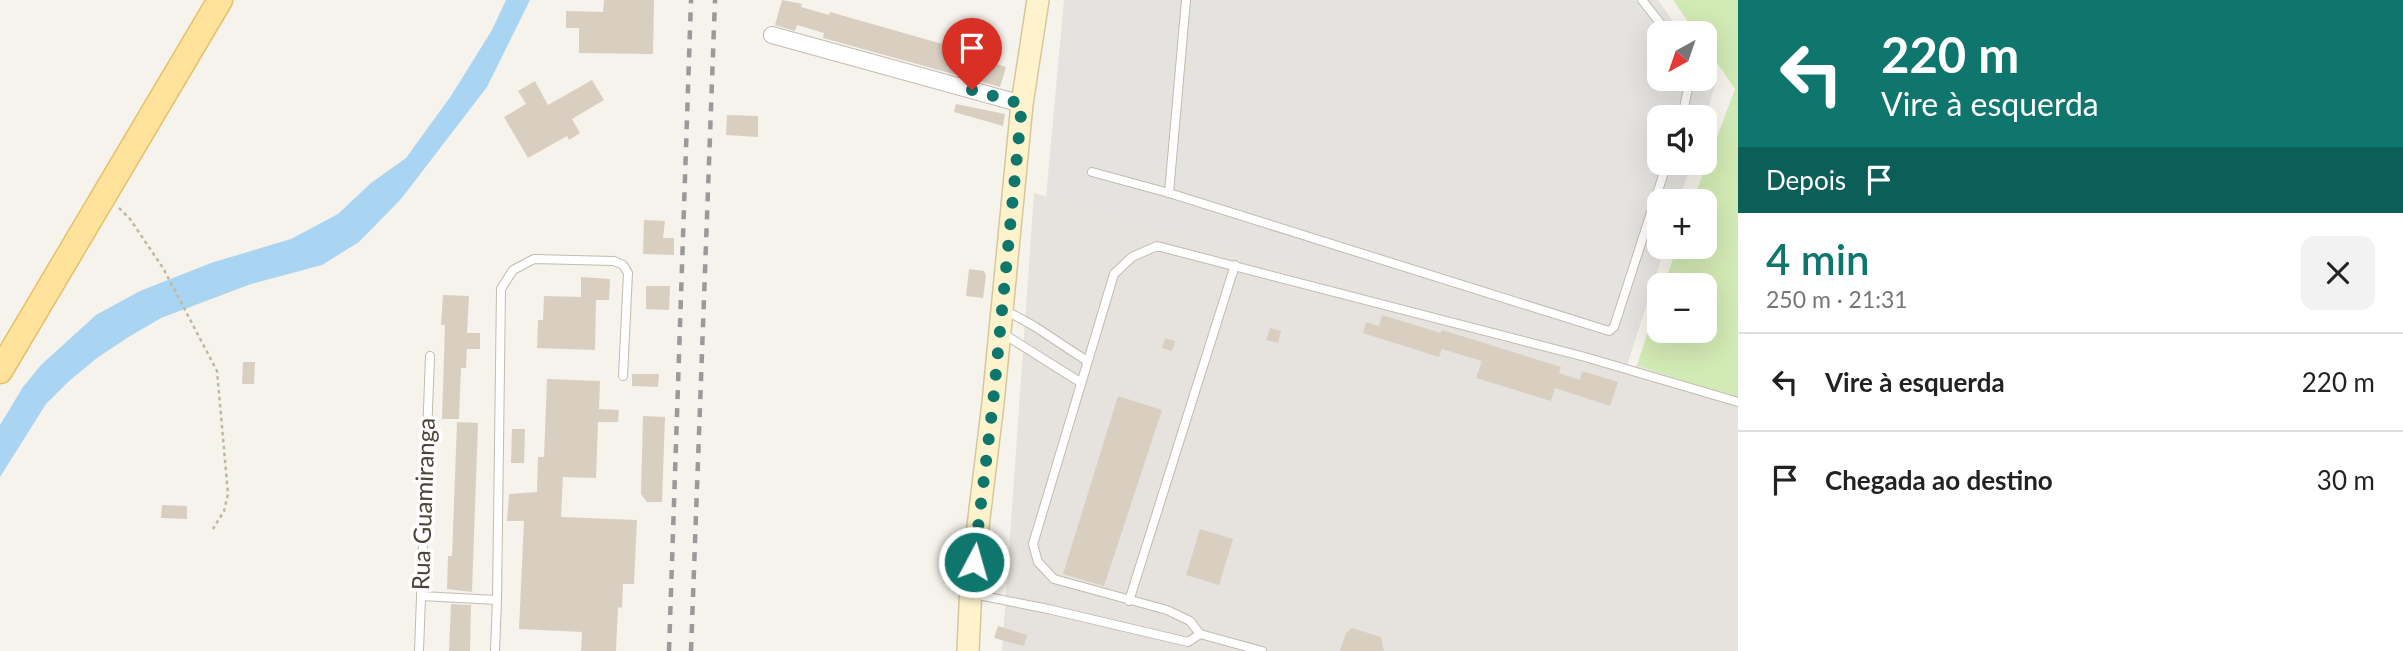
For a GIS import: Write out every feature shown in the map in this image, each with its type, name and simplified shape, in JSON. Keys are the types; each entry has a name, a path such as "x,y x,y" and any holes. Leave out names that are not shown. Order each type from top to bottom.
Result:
{"main road":[{"path":"0,341 201,0"},
{"path":"0,371 220,0"},
{"path":"968,651 970,594 1022,104 1038,0"}],"street":[{"path":"772,35 1022,104"}],"lane":[{"path":"1169,193 1186,0"},
{"path":"1642,0 1659,21"},
{"path":"1092,172 1169,193 1609,331 1614,327 1663,175"},
{"path":"1262,651 1200,634 1190,621 1167,610 1054,579 1038,562 1033,544 1080,382 1114,274 1132,257 1157,246 1585,357 1738,402"},
{"path":"495,651 501,289 513,270 534,259 614,261 623,265 628,273 623,376"},
{"path":"1129,601 1235,265"},
{"path":"1002,309 1034,326 1087,361"},
{"path":"999,331 1080,382"},
{"name":"Rua Guamiranga","path":"419,651 430,356"},
{"path":"970,594 1048,609 1188,642 1200,634"},
{"path":"421,596 497,600"}],"path":[{"path":"105,195 130,219 163,268 217,371 228,494 224,511 213,529"}],"shaded area":[{"path":"1064,0 1658,0 1673,21 1647,21 1647,91 1713,91 1709,105 1647,105 1647,175 1687,175 1683,189 1647,189 1647,259 1661,259 1657,273 1647,273 1647,303 1626,369 1046,197"},
{"path":"1034,193 1626,369 1637,365 1738,400 1738,651 1002,651"}],"green space":[{"path":"1673,0 1738,0 1738,400 1637,365 1647,335 1647,343 1717,343 1717,273 1668,273 1673,259 1717,259 1717,189 1698,189 1703,175 1717,175 1717,137 1735,89 1717,63 1717,21 1688,21"}],"water":[{"path":"506,0 530,0 487,87 401,199 359,242 322,265 251,284 161,318 127,338 97,358 46,404 0,477 0,425 23,387 41,365 96,315 140,291 211,263 291,239 338,214 371,183 406,158 451,96 492,30"}],"building":[{"path":"604,0 654,0 653,54 579,53 579,28 566,28 566,11 603,12"},
{"path":"782,0 981,55 980,59 1006,67 1000,87 823,38 824,33 797,25 795,31 775,25"},
{"path":"592,80 604,100 572,119 580,133 569,140 567,136 528,158 504,117 526,104 518,91 535,81 548,105"},
{"path":"956,104 1005,114 1003,126 954,112"},
{"path":"727,115 758,116 758,137 726,135"},
{"path":"644,220 665,221 663,238 674,238 674,255 643,254"},
{"path":"969,269 984,271 986,276 983,298 966,296"},
{"path":"581,277 610,279 609,300 596,300 595,350 537,348 538,320 543,320 544,296 581,297"},
{"path":"646,286 670,286 669,310 646,309"},
{"path":"443,295 469,296 467,333 480,333 480,349 467,349 466,368 461,368 459,419 442,419 445,325 441,325"},
{"path":"1382,315 1441,333 1442,330 1561,367 1559,373 1580,380 1582,371 1618,382 1610,406 1555,388 1551,401 1476,378 1482,361 1442,349 1439,357 1363,333 1366,322 1379,326"},
{"path":"1270,328 1281,331 1278,343 1266,340"},
{"path":"1165,338 1175,341 1172,351 1162,348"},
{"path":"243,362 255,362 254,384 242,384"},
{"path":"632,374 659,374 658,387 632,386"},
{"path":"547,379 600,381 599,409 619,410 618,422 598,422 596,478 563,477 561,517 637,520 634,584 623,584 622,608 618,607 616,651 581,651 582,632 519,629 524,521 507,521 509,494 537,492 538,457 544,457"},
{"path":"1118,396 1162,410 1104,586 1063,574"},
{"path":"643,416 665,417 662,502 647,502 641,494"},
{"path":"457,422 478,423 472,592 447,589 448,556 452,556"},
{"path":"512,429 525,429 524,463 511,463"},
{"path":"162,505 187,506 187,519 161,518"},
{"path":"1200,529 1233,539 1219,585 1186,575"},
{"path":"451,604 471,605 470,651 449,651"},
{"path":"998,626 1027,635 1024,646 994,638"},
{"path":"1352,628 1381,637 1384,651 1340,651 1346,633"}],"railway":[{"path":"669,651 691,0"},
{"path":"691,651 715,0"}],"route":[{"path":"972,90 1022,104 993,403 974,562"}]}
